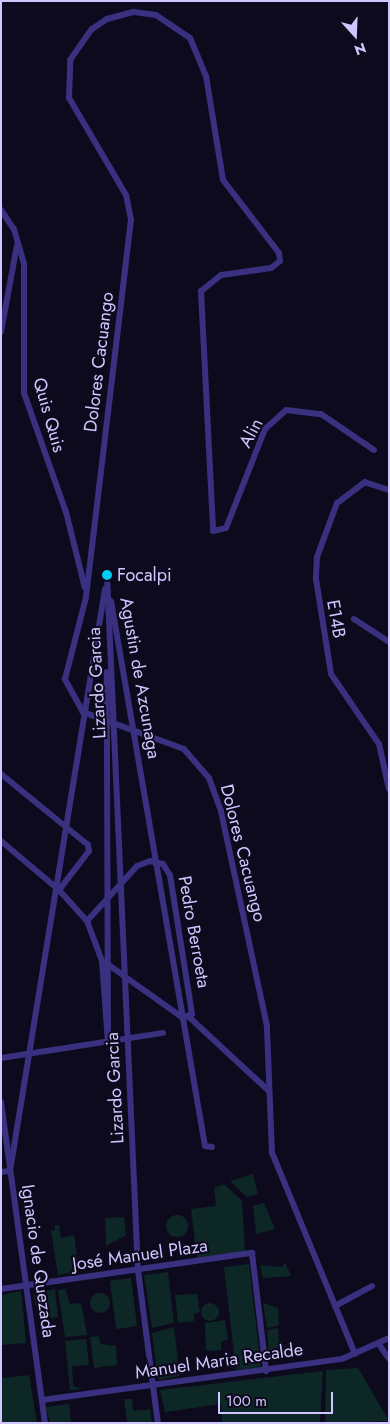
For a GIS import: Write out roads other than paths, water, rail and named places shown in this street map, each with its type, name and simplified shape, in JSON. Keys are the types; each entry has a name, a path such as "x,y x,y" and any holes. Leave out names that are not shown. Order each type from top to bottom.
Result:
{"street":[{"name":"Dolores Cacuango","path":"218,534 212,528 201,291 221,275 271,268 280,261 279,254 222,180 206,76 190,38 156,15 134,12 107,19 92,29 70,60 68,76 69,98 126,196 131,220 86,597 65,672 70,696 84,713 189,753 217,796 267,1026 272,1153 355,1354"},
{"name":"Quis Quis","path":"1,210 18,241 24,272 22,385 78,550 86,597"},
{"path":"1,332 18,241"},
{"name":"Alin","path":"218,534 226,528 266,429 286,410 321,414 374,450"},
{"name":"E14B","path":"389,490 365,482 337,504 317,558 316,579 331,674 379,744 389,789"},
{"name":"Agustin de Azcunaga","path":"10,1171 58,889 66,826 107,575"},
{"name":"Agustin de Azcunaga","path":"107,575 156,862 186,1018 205,1146 212,1147"},
{"name":"Lizardo Garcia","path":"107,575 110,723 108,1043"},
{"path":"354,619 389,642"},
{"name":"Lizardo Garcia","path":"110,723 121,884 138,1270 158,1423"},
{"path":"1,774 85,841 89,851 58,889"},
{"name":"Lizardo Garcia","path":"1,841 58,889 87,921 102,960 108,1043"},
{"name":"Pedro Berroeta","path":"87,921 137,866 156,862 170,875 193,1006 186,1018"},
{"path":"102,960 186,1018 269,1091"},
{"path":"1,1058 163,1034"},
{"name":"Ignacio de Quezada","path":"1,1102 45,1423"},
{"path":"1,1172 10,1171"},
{"name":"José Manuel Plaza","path":"1,1289 252,1253 266,1371"},
{"path":"335,1306 372,1286"},
{"name":"Manuel Maria Recalde","path":"42,1400 266,1371 355,1354 389,1338"},
{"path":"378,1343 389,1359"}],"place":[{"name":"Focalpi","path":"107,575"}]}
